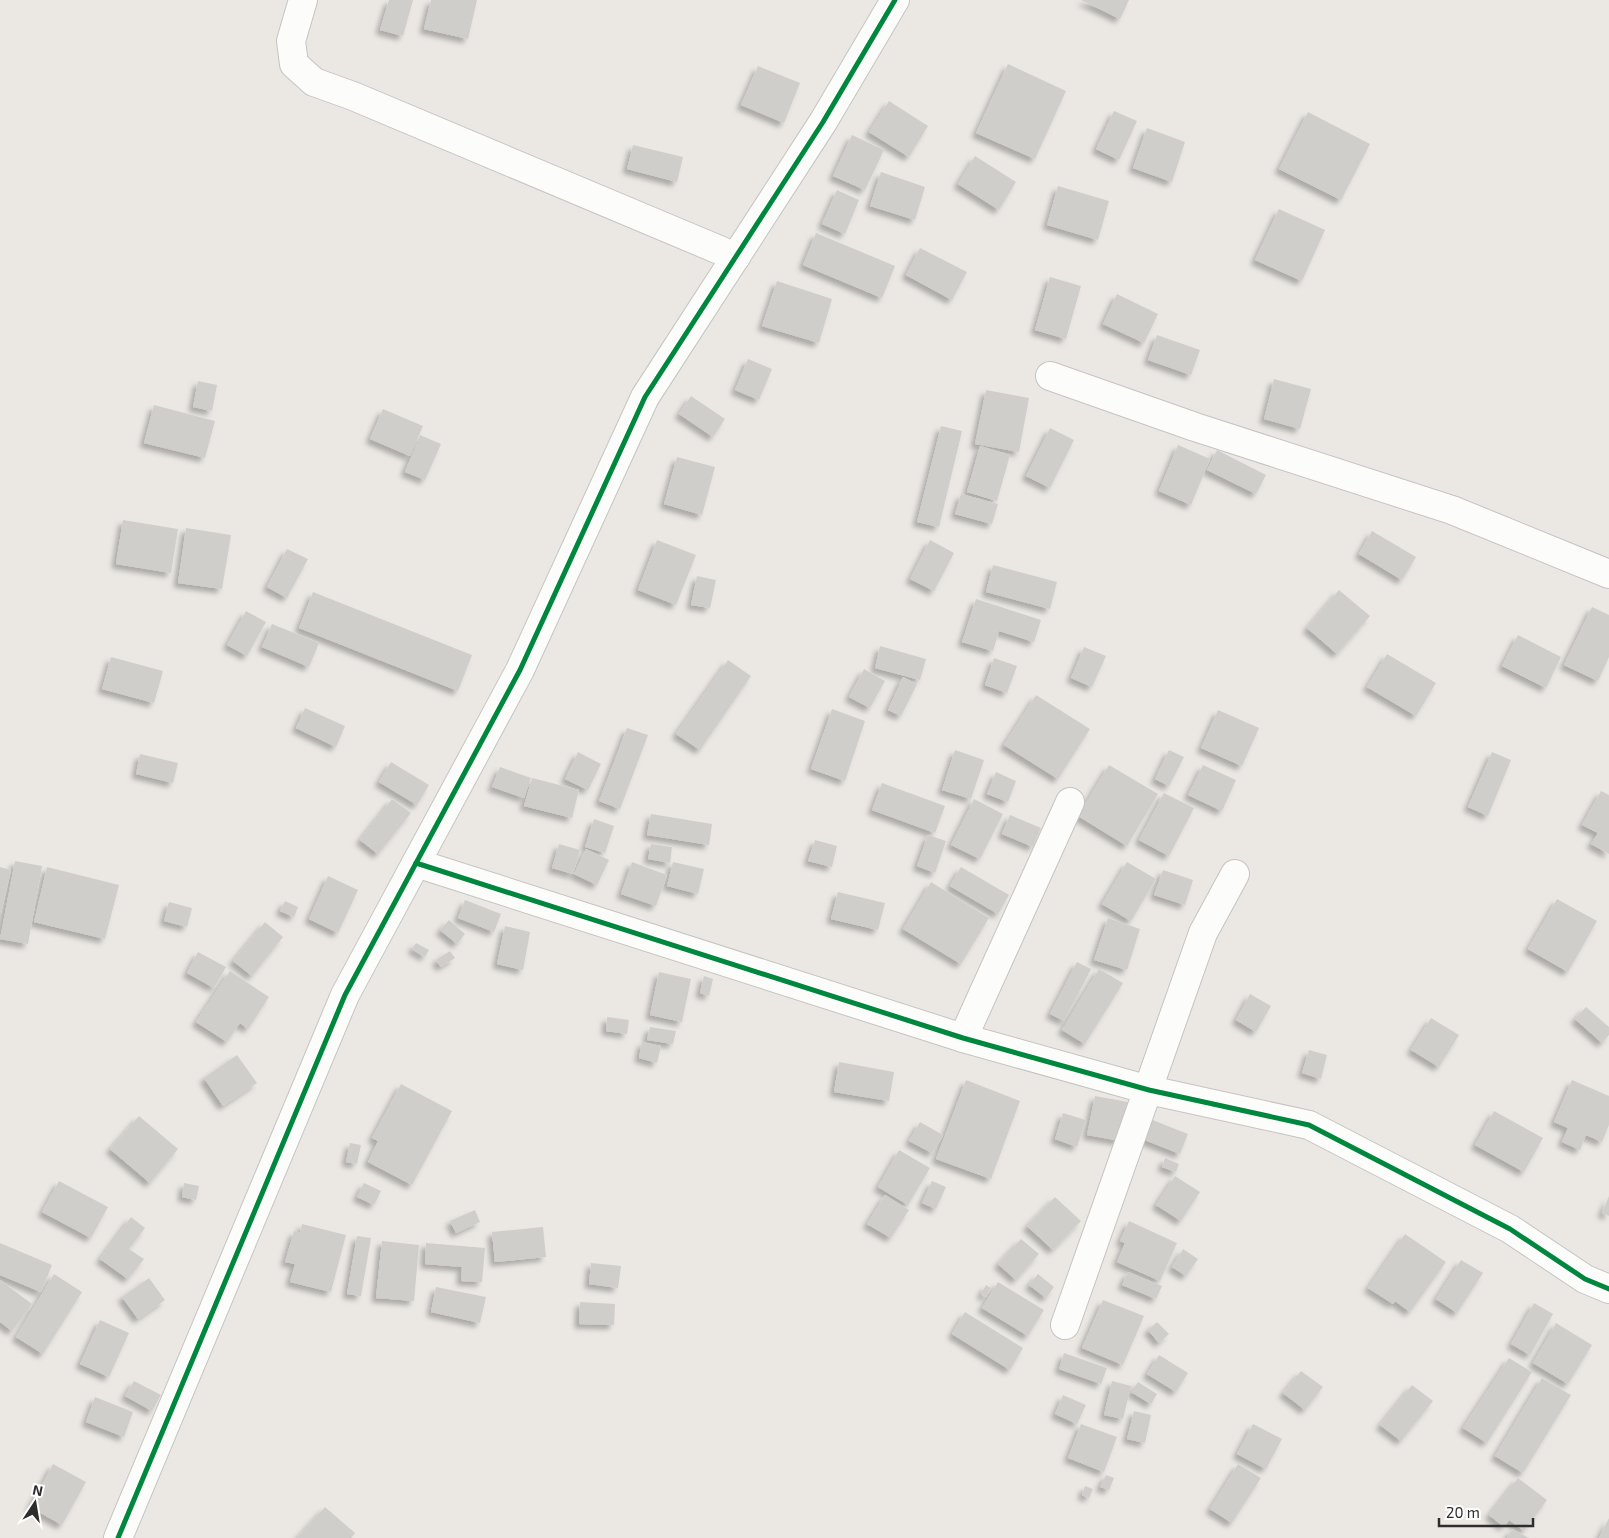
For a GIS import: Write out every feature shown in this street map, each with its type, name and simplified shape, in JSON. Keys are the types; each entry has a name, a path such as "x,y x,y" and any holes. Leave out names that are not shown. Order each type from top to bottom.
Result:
{"street":[{"path":"303,0 292,41 294,64 314,82 362,100 736,257"},
{"path":"118,1538 345,995 520,670 645,397 823,122 895,0"},
{"path":"1050,376 1195,427 1452,510 1609,574"},
{"path":"963,1038 1070,802"},
{"path":"416,863 963,1038 1149,1090 1309,1125 1510,1229 1585,1278 1609,1289"},
{"path":"1065,1325 1203,933 1236,874"}],"building":[{"path":"389,0 413,0 403,36 380,30"},
{"path":"431,0 477,0 468,39 424,29"},
{"path":"1081,0 1129,0 1120,19"},
{"path":"1008,64 1066,91 1035,159 976,133"},
{"path":"758,66 800,83 784,123 741,105"},
{"path":"889,101 928,126 909,157 869,132"},
{"path":"1114,111 1137,121 1119,160 1096,149"},
{"path":"1308,112 1370,144 1341,200 1279,169"},
{"path":"1147,128 1185,142 1172,182 1133,168"},
{"path":"852,135 884,150 865,190 833,176"},
{"path":"633,145 683,157 677,182 627,169"},
{"path":"975,156 1016,182 999,210 958,184"},
{"path":"881,172 925,187 915,220 870,206"},
{"path":"1058,186 1109,201 1098,240 1047,225"},
{"path":"837,190 859,200 845,234 822,224"},
{"path":"1279,209 1325,230 1302,281 1255,260"},
{"path":"816,233 895,266 882,298 803,265"},
{"path":"920,248 967,272 952,300 906,275"},
{"path":"1050,277 1081,286 1066,339 1035,330"},
{"path":"777,281 832,299 819,343 762,326"},
{"path":"1117,294 1158,314 1144,343 1103,324"},
{"path":"1157,335 1200,350 1191,375 1148,360"},
{"path":"748,359 772,369 759,400 735,390"},
{"path":"1274,379 1311,389 1300,429 1264,419"},
{"path":"198,381 217,385 212,411 193,407"},
{"path":"986,390 1029,398 1019,452 975,444"},
{"path":"691,396 725,419 713,437 679,414"},
{"path":"154,405 215,421 205,458 144,443"},
{"path":"383,409 423,426 410,456 370,439"},
{"path":"941,426 962,431 939,527 917,522"},
{"path":"1050,428 1074,440 1050,488 1026,476"},
{"path":"420,435 441,444 425,480 405,472"},
{"path":"1178,445 1210,459 1191,505 1159,491"},
{"path":"980,446 1010,455 997,501 967,492"},
{"path":"1217,450 1266,475 1256,494 1207,470"},
{"path":"677,457 715,467 702,515 664,504"},
{"path":"961,494 998,504 992,524 955,514"},
{"path":"123,520 178,529 171,573 116,564"},
{"path":"186,528 231,535 222,589 178,583"},
{"path":"1372,531 1416,557 1402,580 1359,554"},
{"path":"657,540 696,555 676,605 638,590"},
{"path":"930,540 954,553 934,591 910,579"},
{"path":"287,549 308,559 287,598 267,587"},
{"path":"993,565 1057,582 1050,609 986,592"},
{"path":"697,576 716,580 710,608 691,605"},
{"path":"1339,590 1370,616 1337,654 1307,628"},
{"path":"313,592 472,655 458,691 299,628"},
{"path":"976,599 1041,620 1034,642 999,631 993,651 962,642"},
{"path":"1592,607 1609,615 1609,657 1598,681 1564,665"},
{"path":"246,611 266,622 247,656 227,645"},
{"path":"272,624 319,643 309,667 262,647"},
{"path":"1518,635 1561,657 1546,688 1502,666"},
{"path":"880,646 926,659 920,680 875,668"},
{"path":"1084,647 1106,656 1092,687 1071,678"},
{"path":"1387,654 1436,683 1416,716 1367,687"},
{"path":"111,657 163,671 154,703 102,689"},
{"path":"994,658 1017,666 1007,693 985,685"},
{"path":"728,660 751,676 700,750 676,734"},
{"path":"864,669 885,681 870,708 849,697"},
{"path":"903,677 917,684 901,716 888,710"},
{"path":"1036,695 1090,729 1058,779 1004,745"},
{"path":"305,708 345,726 336,747 296,728"},
{"path":"832,709 865,721 845,781 811,769"},
{"path":"1218,710 1259,728 1242,766 1201,748"},
{"path":"627,728 648,735 620,809 599,801"},
{"path":"955,750 984,760 971,799 942,790"},
{"path":"1169,750 1184,757 1169,786 1155,779"},
{"path":"578,752 601,764 588,790 565,779"},
{"path":"1492,752 1511,760 1488,816 1468,807"},
{"path":"140,754 178,763 173,783 136,774"},
{"path":"391,762 429,785 417,805 379,782"},
{"path":"1109,765 1158,794 1127,846 1078,816"},
{"path":"1203,765 1236,780 1222,811 1188,795"},
{"path":"500,767 531,778 524,798 492,787"},
{"path":"996,772 1016,781 1008,802 987,794"},
{"path":"532,778 579,790 572,818 524,806"},
{"path":"882,783 945,806 935,833 872,810"},
{"path":"1601,791 1609,795 1609,854 1591,844 1598,833 1582,825"},
{"path":"1164,793 1194,808 1169,856 1139,840"},
{"path":"392,799 411,813 378,854 360,840"},
{"path":"974,799 1003,814 980,859 951,845"},
{"path":"651,814 712,824 709,845 647,835"},
{"path":"1010,815 1041,828 1033,847 1002,834"},
{"path":"594,819 614,826 605,853 585,847"},
{"path":"928,835 946,841 935,873 917,866"},
{"path":"815,840 837,846 832,867 808,861"},
{"path":"559,844 580,850 573,874 552,868"},
{"path":"651,844 672,847 670,863 648,859"},
{"path":"586,849 609,860 597,885 574,874"},
{"path":"15,861 42,866 28,944 0,939"},
{"path":"632,862 667,875 656,906 621,894"},
{"path":"673,862 704,869 698,894 667,886"},
{"path":"1127,862 1156,879 1131,921 1102,904"},
{"path":"0,867 11,870 1,913 0,913"},
{"path":"47,867 119,885 105,939 34,922"},
{"path":"961,867 1009,895 998,914 950,886"},
{"path":"1163,870 1193,880 1185,905 1154,895"},
{"path":"328,876 358,890 338,933 309,919"},
{"path":"931,882 989,918 961,964 903,929"},
{"path":"838,892 885,903 878,930 831,919"},
{"path":"1557,899 1597,921 1568,972 1528,949"},
{"path":"465,900 501,914 494,932 458,918"},
{"path":"285,901 298,907 294,917 280,911"},
{"path":"169,902 192,908 187,927 164,921"},
{"path":"1108,918 1140,929 1127,970 1094,960"},
{"path":"449,920 465,934 457,944 440,930"},
{"path":"265,922 283,937 252,976 233,961"},
{"path":"505,926 530,932 523,970 497,964"},
{"path":"416,943 429,950 425,957 412,949"},
{"path":"450,951 455,958 441,967 436,960"},
{"path":"198,952 226,967 214,988 187,973"},
{"path":"1077,962 1091,969 1064,1021 1050,1014"},
{"path":"1099,969 1123,983 1085,1044 1062,1030"},
{"path":"230,971 269,997 248,1029 240,1023 227,1042 196,1022"},
{"path":"659,972 691,979 682,1022 650,1015"},
{"path":"704,976 713,979 709,996 700,993"},
{"path":"1250,994 1271,1006 1256,1032 1236,1020"},
{"path":"1586,1007 1609,1027 1609,1035 1602,1043 1575,1019"},
{"path":"607,1017 629,1020 627,1034 606,1031"},
{"path":"1431,1018 1459,1035 1439,1067 1411,1050"},
{"path":"650,1027 676,1031 673,1044 647,1040"},
{"path":"642,1042 661,1046 657,1063 639,1058"},
{"path":"1309,1050 1327,1055 1321,1079 1302,1073"},
{"path":"237,1055 257,1083 223,1106 204,1078"},
{"path":"839,1062 894,1072 889,1101 834,1092"},
{"path":"966,1080 1020,1101 991,1179 936,1159"},
{"path":"1572,1080 1609,1096 1609,1125 1602,1142 1586,1135 1580,1150 1562,1142 1568,1128 1554,1122"},
{"path":"401,1084 452,1111 412,1185 368,1162 378,1141 372,1138"},
{"path":"1095,1096 1128,1102 1120,1141 1087,1135"},
{"path":"1494,1111 1543,1138 1524,1172 1475,1145"},
{"path":"1063,1113 1086,1120 1077,1147 1055,1139"},
{"path":"139,1116 178,1149 150,1183 110,1149"},
{"path":"1145,1117 1188,1134 1180,1154 1137,1137"},
{"path":"920,1122 943,1135 932,1153 909,1141"},
{"path":"350,1143 361,1145 357,1164 346,1162"},
{"path":"899,1150 930,1168 908,1205 878,1187"},
{"path":"1165,1158 1179,1164 1176,1172 1162,1167"},
{"path":"1175,1176 1200,1192 1181,1221 1156,1205"},
{"path":"59,1181 108,1207 91,1238 42,1212"},
{"path":"932,1181 946,1187 936,1209 922,1203"},
{"path":"184,1183 199,1186 196,1200 182,1197"},
{"path":"364,1183 381,1191 374,1205 357,1197"},
{"path":"885,1195 909,1210 891,1238 867,1224"},
{"path":"1609,1196 1609,1216 1602,1213"},
{"path":"1055,1197 1081,1221 1053,1250 1027,1226"},
{"path":"475,1210 480,1222 456,1233 450,1221"},
{"path":"131,1217 145,1228 129,1249 144,1259 128,1279 100,1259"},
{"path":"1129,1221 1177,1243 1160,1281 1117,1262 1125,1243 1120,1241"},
{"path":"302,1224 346,1235 331,1292 290,1282 295,1264 285,1262 294,1231 300,1233"},
{"path":"543,1227 546,1257 495,1262 492,1232"},
{"path":"1405,1234 1446,1262 1410,1312 1395,1301 1393,1304 1368,1288"},
{"path":"357,1236 371,1238 361,1296 347,1294"},
{"path":"1021,1239 1039,1254 1016,1280 998,1264"},
{"path":"382,1241 419,1245 414,1301 376,1298"},
{"path":"0,1243 52,1265 41,1292 0,1275"},
{"path":"426,1243 485,1248 482,1282 461,1281 462,1267 425,1264"},
{"path":"1183,1249 1198,1259 1186,1276 1172,1267"},
{"path":"1461,1260 1483,1273 1457,1313 1436,1299"},
{"path":"591,1263 621,1266 618,1288 589,1284"},
{"path":"1128,1272 1162,1286 1156,1299 1122,1285"},
{"path":"54,1274 82,1292 43,1354 16,1337"},
{"path":"1038,1274 1054,1287 1046,1298 1029,1285"},
{"path":"149,1278 165,1300 138,1319 122,1297"},
{"path":"0,1280 32,1304 12,1331 0,1322"},
{"path":"998,1282 1044,1310 1028,1336 982,1308"},
{"path":"986,1285 991,1288 985,1297 981,1294"},
{"path":"436,1287 486,1297 480,1323 431,1312"},
{"path":"1103,1300 1144,1316 1123,1365 1082,1348"},
{"path":"580,1302 615,1304 614,1325 579,1324"},
{"path":"1534,1303 1553,1314 1530,1355 1511,1344"},
{"path":"965,1312 1023,1348 1010,1370 952,1334"},
{"path":"100,1320 129,1333 109,1377 80,1364"},
{"path":"1157,1322 1169,1334 1159,1343 1148,1330"},
{"path":"1556,1323 1592,1345 1568,1384 1533,1363"},
{"path":"1064,1353 1107,1368 1101,1384 1059,1369"},
{"path":"1159,1355 1188,1373 1176,1392 1147,1374"},
{"path":"1509,1358 1532,1372 1487,1443 1463,1428"},
{"path":"1301,1371 1323,1387 1305,1410 1283,1393"},
{"path":"1542,1378 1571,1395 1523,1473 1495,1456"},
{"path":"134,1381 161,1395 152,1411 125,1396"},
{"path":"1112,1381 1131,1386 1123,1419 1104,1415"},
{"path":"1138,1382 1157,1394 1151,1404 1131,1392"},
{"path":"1412,1385 1433,1401 1401,1441 1380,1425"},
{"path":"1063,1395 1086,1405 1077,1424 1055,1414"},
{"path":"95,1397 133,1412 124,1437 86,1422"},
{"path":"1134,1411 1151,1415 1145,1443 1127,1439"},
{"path":"1081,1424 1117,1437 1104,1472 1068,1458"},
{"path":"1253,1424 1282,1439 1266,1469 1237,1454"},
{"path":"53,1464 86,1482 62,1525 30,1507"},
{"path":"1238,1464 1261,1478 1232,1523 1210,1509"},
{"path":"1106,1475 1114,1478 1109,1490 1100,1487"},
{"path":"1518,1478 1547,1500 1524,1531 1509,1520 1504,1527 1489,1515"},
{"path":"1085,1486 1093,1489 1089,1498 1082,1495"},
{"path":"325,1507 355,1533 351,1538 297,1538"},
{"path":"1609,1518 1609,1538 1599,1538"},
{"path":"1512,1529 1529,1538 1507,1538"}],"cycle path":[{"path":"118,1538 345,995 520,670 645,397 823,122 895,0"},
{"path":"416,863 963,1038 1149,1090 1309,1125 1510,1229 1585,1279 1609,1289"}]}
